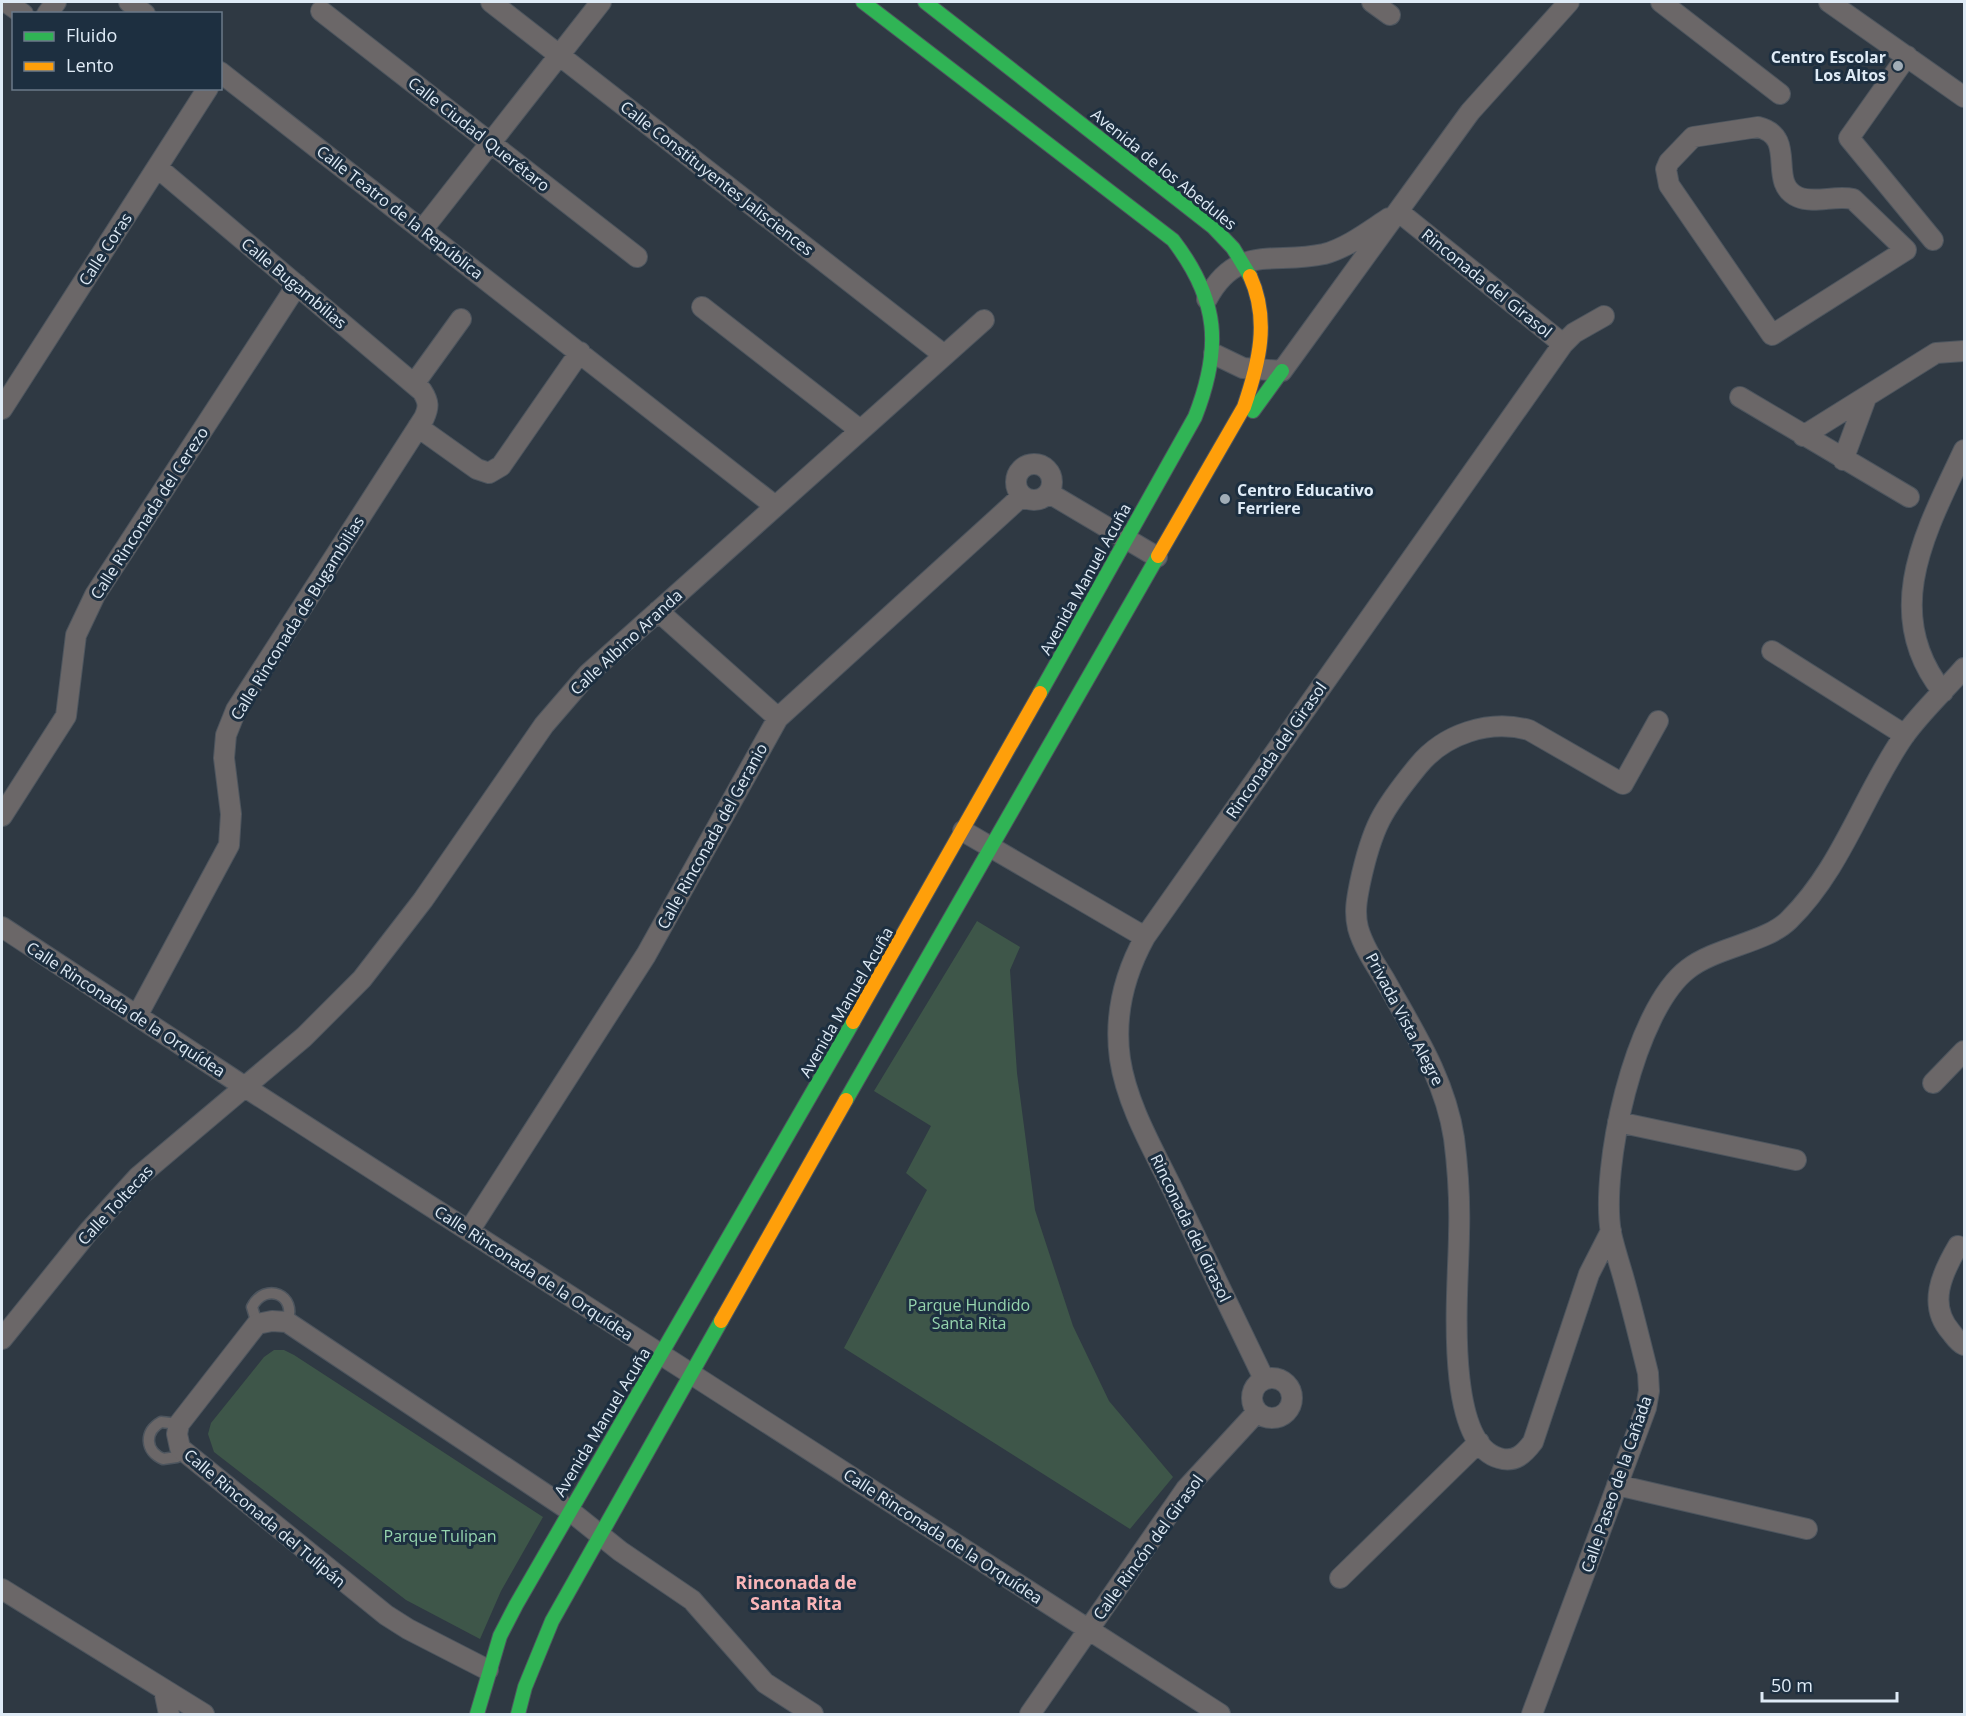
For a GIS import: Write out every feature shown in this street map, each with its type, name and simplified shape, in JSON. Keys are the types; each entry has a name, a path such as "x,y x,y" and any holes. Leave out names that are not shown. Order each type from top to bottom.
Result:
{"street":[{"path":"6,2 20,12"},
{"path":"129,2 142,12"},
{"name":"Calle Constituyentes Jalisciences","path":"491,2 944,355"},
{"path":"423,229 601,2"},
{"path":"863,2 1173,240 1193,263 1207,299"},
{"name":"Avenida de los Abedules","path":"925,2 1213,226 1231,244 1254,281 1262,313 1263,345 1258,371 1244,407 1199,486"},
{"path":"1372,2 1390,15"},
{"path":"518,1714 525,1687 552,1621 990,847 1199,486 1470,112 1569,2"},
{"path":"1661,2 1780,94"},
{"path":"1829,2 1965,97"},
{"name":"Calle Ciudad Querétaro","path":"321,11 638,257"},
{"path":"1907,56 1849,138 1933,240"},
{"name":"Calle Teatro de la República","path":"222,74 775,506"},
{"name":"Calle Coras","path":"2,409 207,90"},
{"path":"1758,127 1768,129 1780,145 1784,183 1788,190 1805,199 1853,199 1905,247 1905,253 1772,335 1670,185 1666,169 1677,154 1698,134 1758,127"},
{"name":"Calle Bugambilias","path":"158,168 414,384 428,400"},
{"path":"1207,299 1217,280 1229,269 1243,262 1258,257 1303,257 1327,253 1352,241 1399,212"},
{"name":"Rinconada del Girasol","path":"1264,1379 1126,1089 1120,1059 1118,1019 1132,960 1145,937 1563,344 1399,212"},
{"name":"Calle Rinconada del Cerezo","path":"2,816 66,716 76,635 94,595 297,285"},
{"name":"Avenida Manuel Acuña","path":"477,1714 488,1670 500,1636 516,1605 963,831 1195,417 1207,390 1214,354 1214,330 1207,299"},
{"path":"702,307 860,430"},
{"path":"1563,344 1574,333 1604,316"},
{"path":"414,384 461,319"},
{"name":"Calle Albino Aranda","path":"245,1087 304,1037 362,979 423,900 544,725 588,674 984,320"},
{"path":"1803,436 1936,354 1965,351"},
{"path":"418,427 477,469 489,473 501,466 580,352"},
{"path":"1214,354 1243,368 1258,371 1282,371"},
{"path":"1740,397 1909,497"},
{"path":"1844,460 1866,398"},
{"name":"Calle Rinconada de Bugambilias","path":"137,1016 228,845 231,814 224,758 226,735 236,710 418,427 429,408 428,400"},
{"path":"1943,692 1928,673 1916,640 1910,603 1915,572 1926,533 1965,450"},
{"path":"1037,464 1046,468 1051,475 1052,485 1049,493 1036,500 1022,496 1017,488 1020,470 1028,465 1037,464"},
{"path":"1049,493 1157,557"},
{"name":"Calle Rinconada del Geranio","path":"469,1231 646,955 778,717 1022,496"},
{"path":"658,611 778,717"},
{"path":"1772,651 1905,735"},
{"name":"Calle Paseo de la Cañada","path":"1532,1714 1617,1485 1649,1391 1648,1373 1611,1232 1612,1146 1625,1092 1648,1028 1667,994 1686,970 1713,954 1775,931 1789,920 1842,849 1905,735 1965,668"},
{"name":"Privada Vista Alegre","path":"1479,1442 1461,1394 1455,1356 1460,1232 1454,1142 1449,1110 1436,1071 1362,940 1357,926 1355,907 1369,843 1386,807 1420,763 1434,749 1456,736 1483,727 1517,727 1529,730 1623,784 1658,721"},
{"path":"963,831 1145,937"},
{"name":"Calle Rinconada de la Orquídea","path":"2,927 245,1087 1220,1714"},
{"path":"1933,1083 1965,1051"},
{"name":"Calle Toltecas","path":"2,1339 89,1231 138,1177 245,1087"},
{"path":"1618,1122 1796,1160"},
{"path":"1340,1578 1479,1442 1493,1456 1509,1460 1518,1458 1533,1442 1589,1274 1611,1232"},
{"path":"1958,1246 1944,1270 1938,1290 1940,1310 1947,1327 1965,1345"},
{"path":"179,1424 256,1324 272,1321 287,1322 569,1510 600,1535 692,1600 765,1683 813,1714"},
{"path":"1277,1378 1287,1384 1292,1396 1290,1408 1281,1416 1269,1418 1257,1412 1252,1401 1254,1388 1264,1379 1277,1378"},
{"name":"Calle Rincón del Girasol","path":"1030,1714 1186,1489 1257,1412"},
{"name":"Calle Rinconada del Tulipán","path":"179,1424 177,1439 183,1452 386,1615 408,1629 488,1670"},
{"path":"1617,1485 1807,1529"},
{"path":"2,1589 204,1714"},
{"path":"164,1690 169,1714"}],"lane":[{"path":"256,1324 252,1307 260,1296 270,1292 281,1294 289,1303 290,1313 287,1322"},
{"path":"179,1424 161,1422 152,1430 148,1442 153,1453 163,1459 177,1457 183,1452"}],"green space":[{"name":"Parque Hundido Santa Rita","path":"977,921 1020,947 1010,970 1017,1073 1035,1210 1073,1326 1109,1401 1173,1477 1130,1529 844,1348 927,1190 906,1173 931,1126 874,1091"},
{"name":"Parque Tulipan","path":"274,1350 284,1350 294,1355 543,1517 501,1591 480,1639 406,1600 214,1452 208,1434 211,1423 264,1357"}],"traffic: fast":[{"path":"863,2 1173,240 1200,283 1207,304 1212,346 1204,392 1195,417 1040,693"},
{"path":"925,2 1213,227 1233,248 1250,276"},
{"path":"1253,411 1282,371"},
{"path":"846,1100 1158,556"},
{"path":"477,1714 500,1636 516,1605 853,1022"},
{"path":"518,1714 525,1687 552,1621 721,1321"}],"traffic: slow":[{"path":"1158,556 1244,407 1258,358 1261,325 1260,309 1250,276"},
{"path":"853,1022 1040,693"},
{"path":"721,1321 846,1100"}],"place":[{"name":"Centro Escolar Los Altos","path":"1898,66"},
{"name":"Centro Educativo Ferriere","path":"1225,499"}],"district":[{"name":"Rinconada de Santa Rita","path":"796,1593"}]}
